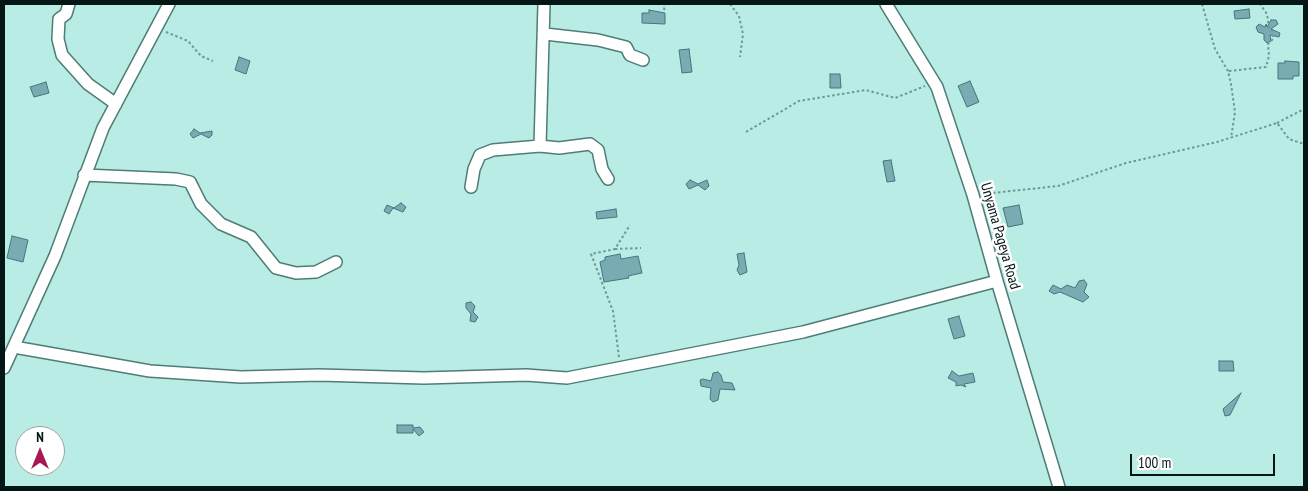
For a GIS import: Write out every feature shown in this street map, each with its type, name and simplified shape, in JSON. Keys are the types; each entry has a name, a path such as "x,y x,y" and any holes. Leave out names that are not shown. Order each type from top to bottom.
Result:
{"street":[{"path":"69,4 66,14 59,19 58,39 62,55 88,84 116,104"},
{"path":"4,368 55,256 103,128 169,4"},
{"path":"540,146 544,4"},
{"name":"Unyama Pageya Road","path":"886,4 934,82 973,194 1059,487"},
{"path":"544,34 598,40 626,47 630,55 642,60"},
{"path":"471,187 474,169 480,155 493,150 540,146 559,148 590,144 598,150 602,169 608,179"},
{"path":"84,175 176,179 190,182 201,204 221,224 251,237 276,268 296,273 316,272 336,262"},
{"path":"14,347 150,371 241,377 319,375 424,378 526,375 566,378 621,369 704,350 803,332 997,281"}],"path":[{"path":"664,10 665,4"},
{"path":"730,4 740,16 743,34 740,57"},
{"path":"1202,4 1215,49 1228,71 1235,112 1231,138"},
{"path":"1228,71 1266,67 1269,56 1268,44 1274,39 1273,32 1269,28 1267,14 1260,4"},
{"path":"156,28 188,42 201,56 213,61"},
{"path":"746,132 799,101 866,90 896,98 934,82"},
{"path":"973,194 1037,190 1058,186 1126,163 1231,138 1277,122 1304,109"},
{"path":"1277,122 1289,139 1304,144"},
{"path":"615,249 630,225"},
{"path":"621,369 613,311 591,254 615,249 641,248"}],"building":[{"path":"1249,9 1250,18 1235,19 1234,11"},
{"path":"649,10 665,13 665,24 642,23 642,13 649,13"},
{"path":"1271,20 1276,20 1278,24 1271,29 1280,33 1279,37 1270,35 1271,41 1267,43 1264,40 1264,34 1258,32 1256,27 1259,24 1265,27 1266,24 1267,27"},
{"path":"689,49 692,72 682,73 679,50"},
{"path":"239,57 250,61 246,74 235,70"},
{"path":"1285,61 1299,62 1299,76 1293,76 1293,79 1278,79 1278,63 1285,63"},
{"path":"830,74 840,74 841,88 830,88"},
{"path":"970,81 979,102 967,107 958,86"},
{"path":"46,82 49,93 34,97 30,87"},
{"path":"194,129 200,133 212,131 212,135 209,138 201,134 193,138 190,134"},
{"path":"891,160 895,181 887,182 883,161"},
{"path":"690,180 698,184 707,180 709,186 705,190 698,185 689,189 686,184"},
{"path":"401,203 406,207 403,212 393,208 389,214 384,211 387,205 394,208"},
{"path":"1019,205 1023,224 1008,227 1003,208"},
{"path":"616,209 617,217 597,219 596,212"},
{"path":"12,236 28,240 23,262 7,258"},
{"path":"744,253 747,272 740,275 737,270 739,265 737,254"},
{"path":"620,254 621,259 638,256 642,273 628,276 629,278 604,282 600,262 605,260 605,257"},
{"path":"1084,280 1087,284 1084,292 1089,297 1083,302 1060,292 1054,294 1049,291 1053,285 1061,289 1067,285 1075,288 1079,281"},
{"path":"471,302 475,306 473,312 478,317 475,322 470,321 471,314 466,308 466,303"},
{"path":"959,316 965,336 954,339 948,319"},
{"path":"1219,361 1233,361 1234,371 1219,371"},
{"path":"952,371 959,376 973,373 975,382 964,384 966,387 956,386 956,382 948,378"},
{"path":"718,372 723,382 732,383 735,390 720,389 718,400 713,402 710,399 711,388 701,386 700,380 711,381 713,373"},
{"path":"1241,393 1230,415 1225,416 1223,409"},
{"path":"397,425 413,425 413,428 420,427 424,432 419,436 413,429 413,433 397,433"}]}
